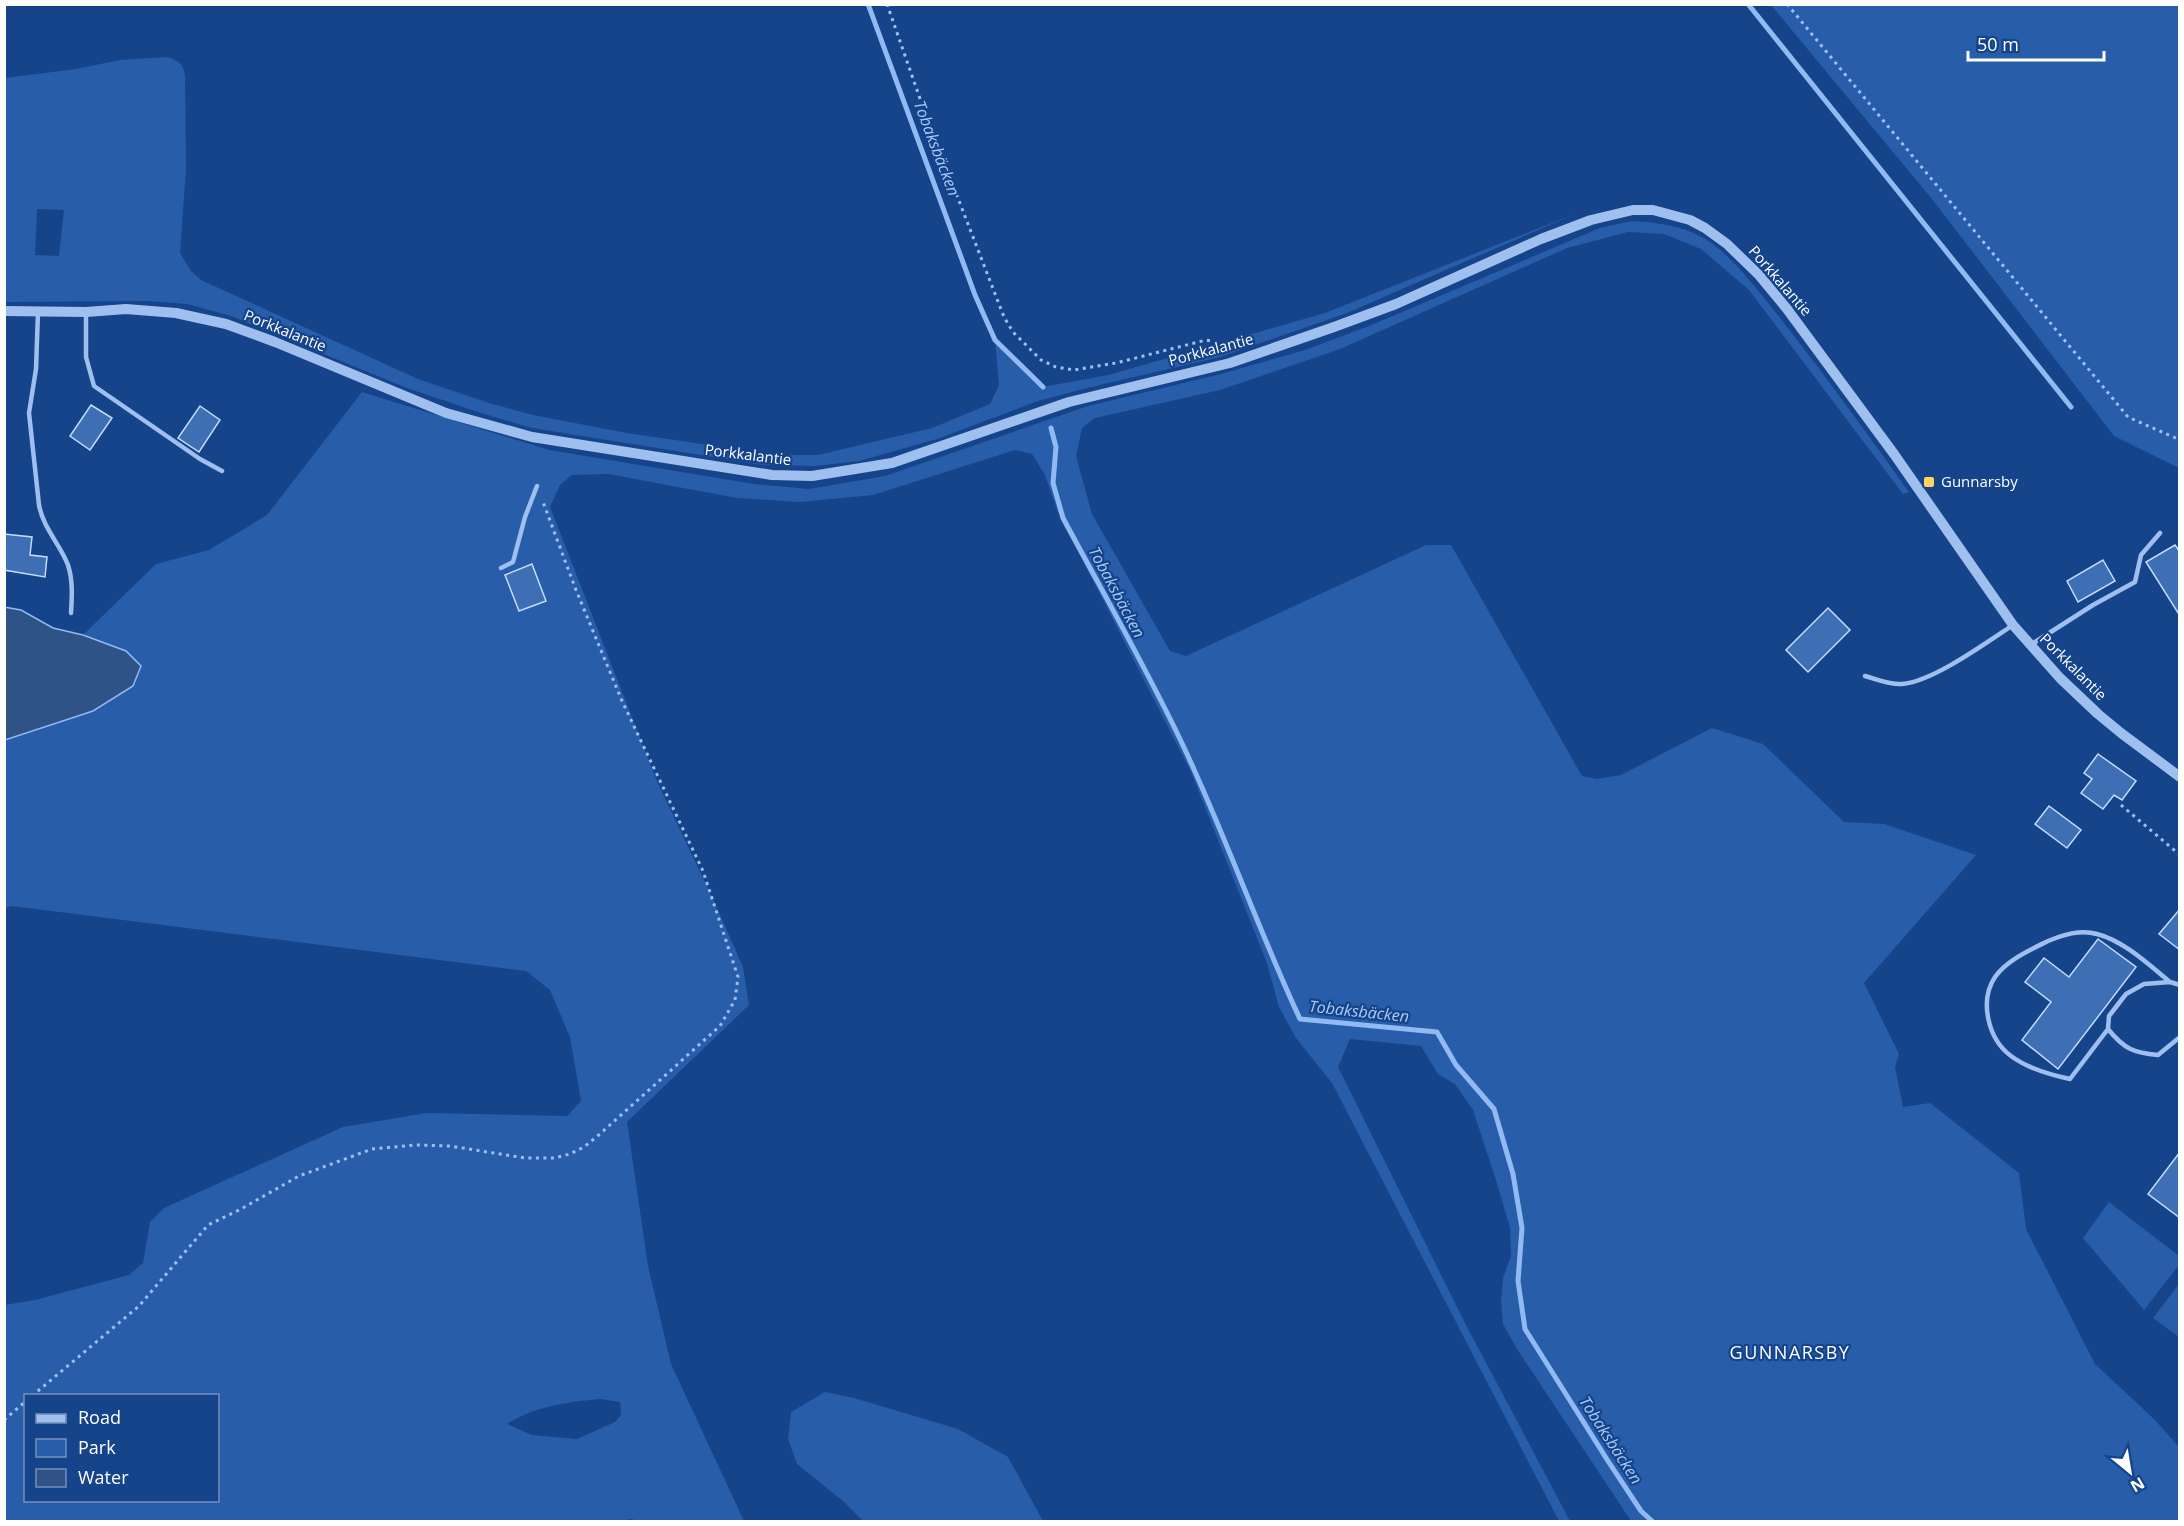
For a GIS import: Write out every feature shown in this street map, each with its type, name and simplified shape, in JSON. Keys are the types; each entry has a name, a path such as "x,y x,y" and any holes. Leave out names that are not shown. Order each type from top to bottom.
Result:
{"street":[{"name":"Porkkalantie","path":"4,311 86,312 126,309 176,313 226,324 446,413 532,437 772,475 812,476 892,464 1069,402 1230,363 1396,303 1541,239 1591,220 1633,210 1653,210 1690,220 1705,228 1734,250 1759,275 1787,309 1894,454 2013,625 2060,678 2098,714 2180,777"}],"lane":[{"path":"38,312 36,369 29,413 39,506 41,519 68,565 73,588 71,613"},
{"path":"86,312 86,357 94,386 200,459 222,471"},
{"path":"501,568 513,562 525,517 537,486"},
{"path":"2030,645 2085,609 2135,582 2141,555 2160,533"},
{"path":"1865,676 1899,685 1915,682 1959,660 2013,625"},
{"path":"2170,982 2144,984 2127,994 2109,1016 2108,1029 2070,1079 2048,1075 2010,1056 1987,1020 1987,999 1995,977 2013,960 2067,933 2094,933 2114,939 2170,982 2180,985"},
{"path":"2108,1029 2118,1042 2137,1053 2158,1055 2180,1037"}],"path":[{"path":"887,4 925,113 1004,317 1026,347 1041,360 1056,367 1074,370 1116,363 1206,340 1221,343 1230,363"},
{"path":"1787,4 2128,417 2180,440"},
{"path":"33,1394 139,1306 208,1225 299,1176 372,1149 416,1144 450,1146 525,1158 554,1158 570,1154 584,1147 600,1134 720,1026 735,1000 738,977 703,872 622,700 576,590 537,486"},
{"path":"2121,806 2180,855"},
{"path":"4,1420 24,1403"}],"green space":[{"path":"1771,5 2179,5 2179,468 2114,436 1932,199"},
{"path":"168,57 178,62 184,69 186,169 180,253 191,271 201,280 418,379 489,403 533,415 627,433 778,455 818,455 932,428 990,404 999,385 995,340 1043,387 1108,375 1325,313 1577,213 1347,313 1220,357 1038,401 937,439 859,461 815,466 763,465 532,428 407,388 231,316 187,304 148,301 5,302 5,78 76,69 120,60","holes":["37,209 64,210 59,256 35,255"]},
{"path":"1632,221 1664,224 1685,230 1714,245 1751,282 1832,386 1909,492 1903,494 1749,290 1701,249 1664,234 1628,232 1567,248 1340,349 1220,390 1095,418 1082,428 1076,456 1092,514 1170,651 1186,656 1426,545 1451,545 1582,776 1597,779 1621,775 1712,728 1763,744 1844,822 1884,824 1976,855 1864,983 1899,1054 1895,1067 1903,1107 1930,1103 2019,1173 2026,1229 2095,1364 2155,1420 2179,1447 2179,1521 1631,1521 1517,1349 1503,1324 1501,1301 1503,1278 1511,1256 1510,1228 1473,1110 1455,1084 1438,1074 1421,1046 1350,1039 1338,1067 1466,1325 1570,1521 1559,1521 1332,1083 1296,1038 1279,1007 1267,963 1191,772 1057,510 1045,475 1032,454 1015,450 873,495 800,502 737,498 608,474 572,475 560,485 550,507 656,779 743,967 749,1005 627,1122 648,1266 671,1364 744,1521 645,1522 630,1519 622,1522 5,1521 5,1305 35,1300 129,1275 143,1263 150,1222 164,1208 343,1127 426,1113 567,1116 581,1101 570,1037 550,990 526,971 12,906 5,908 5,740 126,651 83,635 156,564 209,550 267,515 362,392 549,450 754,484 809,489 885,476 1088,406 1221,374 1305,350 1369,326 1600,228","holes":["601,1399 620,1402 621,1415 615,1422 577,1439 532,1435 507,1424 529,1413 552,1406"]},
{"path":"2109,1202 2179,1256 2179,1265 2144,1310 2083,1238"},
{"path":"2179,1284 2179,1337 2153,1318"},
{"path":"825,1392 854,1398 958,1429 1008,1457 1043,1521 863,1521 843,1501 797,1464 788,1439 791,1412"}],"water":[{"path":"4,607 21,610 53,628 83,635 126,651 141,666 133,686 93,711 5,740"}],"building":[{"path":"91,405 112,418 90,450 70,436"},
{"path":"200,406 220,420 199,452 178,438"},
{"path":"4,534 32,537 30,555 47,557 45,577 4,570"},
{"path":"2175,545 2180,552 2180,616 2146,562"},
{"path":"2103,560 2115,581 2078,602 2067,581"},
{"path":"532,564 546,601 519,611 505,575"},
{"path":"1828,608 1850,630 1808,672 1786,650"},
{"path":"2098,754 2136,781 2122,800 2114,795 2103,809 2081,793 2092,779 2084,773"},
{"path":"2049,806 2081,830 2067,848 2035,824"},
{"path":"2180,909 2180,950 2159,934"},
{"path":"2098,939 2136,967 2058,1069 2022,1040 2051,1002 2025,982 2044,958 2069,977"},
{"path":"2180,1152 2180,1218 2148,1194"}],"waterway":[{"name":"Tobaksbäcken","path":"868,4 975,295 995,340 1043,387"},
{"path":"1748,4 2071,407"},
{"name":"Tobaksbäcken","path":"1051,428 1056,447 1053,483 1063,518 1180,739 1300,1019 1437,1032 1456,1065 1494,1109 1513,1174 1522,1228 1518,1281 1525,1329 1641,1511 1653,1522"}],"place":[{"name":"Gunnarsby","path":"1929,482"}],"district":[{"name":"GUNNARSBY","path":"1790,1353"}]}
